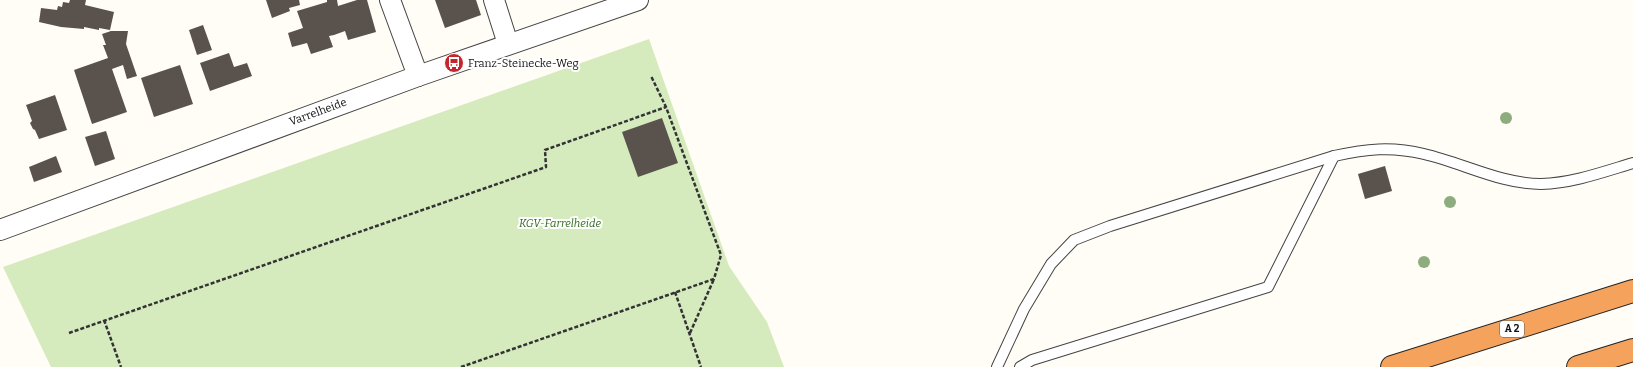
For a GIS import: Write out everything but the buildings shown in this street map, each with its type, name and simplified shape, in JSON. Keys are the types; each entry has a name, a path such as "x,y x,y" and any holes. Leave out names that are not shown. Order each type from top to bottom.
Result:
{"highway":[{"name":"A 2","path":"1392,367 1633,291"},
{"path":"1578,367 1633,350"}],"street":[{"path":"390,0 418,76"},
{"path":"494,0 508,44"},
{"name":"Varrelheide","path":"0,230 418,76 638,0"}],"lane":[{"path":"997,367 1024,309 1051,264 1074,240 1110,226 1334,156 1363,149 1389,148 1424,154 1508,180 1541,184 1584,178 1633,162"},
{"path":"1020,367 1032,360 1268,287 1334,156"}],"path":[{"path":"651,76 666,107 721,255 714,279 689,334"},
{"path":"69,333 546,167 545,150 666,107"},
{"path":"461,367 714,279"},
{"path":"675,292 701,367"},
{"path":"104,320 121,367"}],"green space":[{"name":"KGV-Farrelheide","path":"649,39 729,266 767,322 784,367 51,367 3,267"}],"place":[{"name":"Franz-Steinecke-Weg","path":"454,63"}]}
